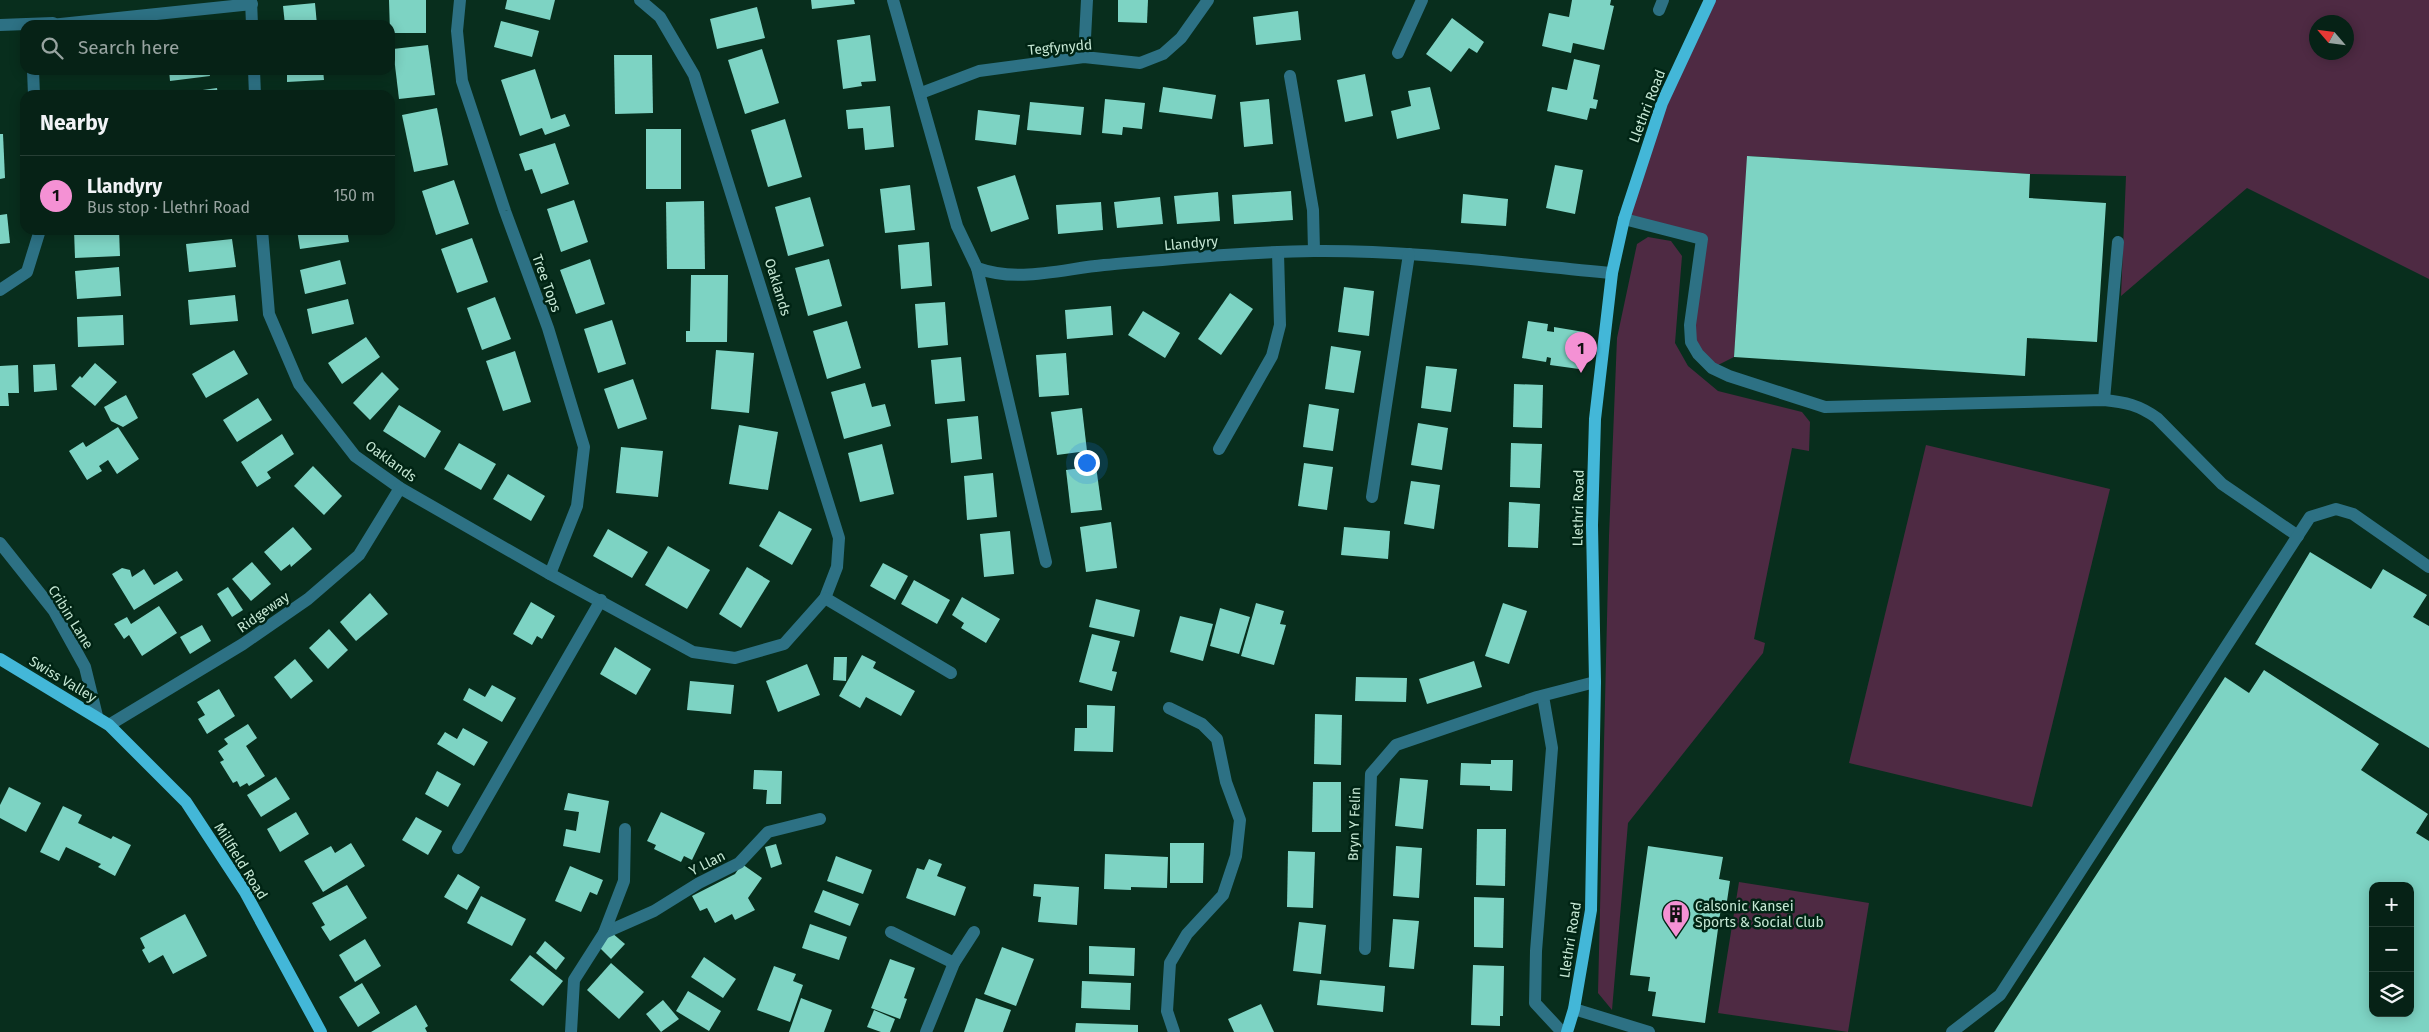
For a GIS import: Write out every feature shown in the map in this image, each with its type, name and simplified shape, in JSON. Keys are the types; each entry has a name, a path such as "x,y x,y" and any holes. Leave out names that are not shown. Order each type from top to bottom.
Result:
{"main road":[{"name":"Llethri Road","path":"1567,1032 1574,1009 1591,910 1595,682 1592,525 1595,419 1612,273 1624,219 1662,103 1710,0"},
{"name":"Swiss Valley","path":"0,659 109,725"},
{"name":"Millfield Road","path":"109,725 186,802 245,892 321,1032"}],"street":[{"name":"Tree Tops","path":"460,0 457,31 462,81 505,211 548,328 584,447 577,506 550,574"},
{"name":"Oaklands","path":"262,235 269,314 299,384 355,456 400,488 550,574 693,652 736,658 784,644 825,598 837,567 839,538 768,304 694,75 660,17 640,0"},
{"path":"893,0 921,93 957,226 977,268 1046,562"},
{"path":"1084,57 1087,0"},
{"name":"Tegfynydd","path":"921,93 979,71 1084,57 1140,63 1163,54 1181,38 1208,0"},
{"path":"1398,53 1422,0"},
{"path":"88,20 252,2 252,20"},
{"path":"0,25 20,25"},
{"path":"33,75 34,90"},
{"path":"254,75 255,90"},
{"path":"1290,76 1313,210 1314,251"},
{"path":"1624,219 1702,239 1690,325 1691,342 1698,354 1712,368 1729,376 1824,407 2104,400 2130,403 2145,409 2157,418 2222,484 2298,536"},
{"path":"0,290 27,272 38,235"},
{"path":"2104,400 2118,242"},
{"name":"Llandyry","path":"977,268 994,274 1043,274 1084,267 1230,254 1314,251 1409,254 1612,273"},
{"path":"1219,448 1272,356 1280,325 1278,253"},
{"path":"1372,497 1409,254"},
{"name":"Ridgeway","path":"109,725 243,644 308,599 359,555 400,488"},
{"path":"1952,1032 2000,995 2310,517 2336,509 2352,514 2429,567"},
{"name":"Cribin Lane","path":"0,543 54,611 85,667 97,716"},
{"path":"825,598 951,673"},
{"path":"458,848 600,600"},
{"name":"Bryn Y Felin","path":"1365,948 1371,774 1396,745 1542,696 1595,682"},
{"path":"1542,696 1552,748 1536,951 1535,1003 1562,1032"},
{"path":"1169,708 1202,724 1217,739 1226,782 1240,820 1236,856 1223,895 1188,934 1170,963 1167,1010 1174,1032"},
{"name":"Y Llan","path":"604,933 654,911 699,883 739,863 768,832 820,819"},
{"path":"571,1032 574,980 604,933 624,882 626,829"},
{"path":"891,932 954,963"},
{"path":"926,1032 954,963 974,932"},
{"path":"1574,1009 1649,1032"}],"shaded area":[{"path":"1710,0 2429,0 2429,279 2247,188 2121,296 2126,176 2030,174 1748,156 1734,357 1712,368 1691,342 1702,239 1624,219 1662,103"},
{"path":"1648,237 1671,241 1682,256 1675,343 1688,366 1718,391 1802,412 1810,422 1809,451 1792,448 1754,639 1765,643 1763,653 1628,823 1612,1010 1598,993 1609,536 1617,338 1637,244"},
{"path":"1926,445 2110,489 2032,807 1849,763"},
{"path":"1739,882 1869,903 1848,1032 1718,1013"}],"building":[{"path":"389,0 426,0 426,33 395,33 395,20 390,20"},
{"path":"507,0 555,0 550,20 505,9"},
{"path":"811,0 854,0 855,4 812,9"},
{"path":"1118,0 1148,0 1147,23 1118,22"},
{"path":"1572,0 1611,0 1610,5 1614,6 1604,50 1573,43 1571,53 1542,46 1549,13 1569,17"},
{"path":"315,3 317,20 284,20 283,6"},
{"path":"757,7 765,38 717,49 710,19"},
{"path":"1298,11 1301,40 1256,45 1253,17"},
{"path":"1452,18 1484,42 1477,53 1469,48 1451,72 1426,54"},
{"path":"501,21 539,31 532,57 494,47"},
{"path":"870,35 876,81 861,82 862,86 843,89 837,40"},
{"path":"428,45 435,95 399,99 395,49"},
{"path":"762,49 779,103 745,114 728,60"},
{"path":"614,55 652,55 653,113 615,114"},
{"path":"1574,59 1600,65 1593,99 1598,100 1596,109 1590,108 1587,120 1547,111 1552,87 1567,90"},
{"path":"535,69 551,119 565,114 570,126 545,135 542,128 520,136 501,80"},
{"path":"1365,74 1373,116 1345,122 1337,80"},
{"path":"169,75 210,76 170,81"},
{"path":"287,75 324,75 324,80 287,82"},
{"path":"1163,87 1216,95 1212,119 1159,112"},
{"path":"1430,87 1440,129 1397,139 1391,111 1411,106 1408,91"},
{"path":"1105,99 1145,103 1142,129 1123,127 1122,135 1102,133"},
{"path":"1269,99 1273,144 1244,147 1240,102"},
{"path":"1030,102 1084,107 1081,135 1027,130"},
{"path":"890,106 894,147 865,150 863,128 848,129 846,110"},
{"path":"437,108 448,165 414,172 402,115"},
{"path":"978,110 1020,115 1016,145 975,140"},
{"path":"785,119 802,177 768,187 751,130"},
{"path":"646,129 681,129 681,189 646,189"},
{"path":"0,134 3,134 5,178 0,179"},
{"path":"555,143 569,184 541,194 532,169 525,171 519,154"},
{"path":"1747,156 2030,174 2029,198 2106,203 2097,342 2027,338 2025,376 1734,357"},
{"path":"1555,165 1583,170 1575,214 1546,208"},
{"path":"1015,175 1029,219 991,232 977,187"},
{"path":"454,180 469,224 436,235 422,191"},
{"path":"910,185 915,230 885,233 880,189"},
{"path":"1291,191 1293,220 1234,224 1232,195"},
{"path":"1218,192 1220,221 1177,224 1174,196"},
{"path":"1463,194 1508,199 1506,226 1461,223"},
{"path":"810,197 824,246 788,256 775,207"},
{"path":"1160,197 1163,224 1117,228 1114,202"},
{"path":"574,200 588,242 561,252 547,209"},
{"path":"704,201 705,269 667,269 666,202"},
{"path":"1101,202 1103,230 1058,234 1056,205"},
{"path":"7,214 10,243 0,244 0,215"},
{"path":"74,235 119,235 120,256 75,258"},
{"path":"298,235 348,235 349,242 300,249"},
{"path":"472,238 488,282 457,293 441,249"},
{"path":"232,239 236,267 189,272 186,244"},
{"path":"929,242 932,286 901,289 898,245"},
{"path":"590,259 605,304 576,314 560,270"},
{"path":"829,259 842,306 808,316 795,268"},
{"path":"340,260 346,284 305,294 300,270"},
{"path":"119,267 121,296 77,299 75,271"},
{"path":"691,275 728,275 727,342 686,342 686,331 690,331"},
{"path":"1344,287 1374,291 1369,336 1338,332"},
{"path":"1230,293 1253,309 1221,355 1198,339"},
{"path":"235,295 238,321 190,325 188,300"},
{"path":"495,297 511,339 482,350 467,308"},
{"path":"348,299 354,324 312,334 307,309"},
{"path":"945,302 948,345 918,348 915,304"},
{"path":"1111,306 1113,335 1067,339 1065,310"},
{"path":"1143,311 1180,333 1165,358 1128,335"},
{"path":"123,315 124,345 78,347 77,317"},
{"path":"612,320 626,364 598,373 584,329"},
{"path":"847,321 861,368 827,379 813,331"},
{"path":"1528,321 1548,324 1547,331 1554,332 1554,327 1584,332 1579,369 1550,365 1551,358 1547,357 1546,362 1522,358"},
{"path":"366,337 380,357 342,384 328,363"},
{"path":"1331,346 1361,351 1354,393 1325,389"},
{"path":"234,350 248,374 206,398 192,374"},
{"path":"716,350 754,353 749,413 711,409"},
{"path":"515,351 531,402 503,411 486,361"},
{"path":"1066,353 1069,395 1039,397 1036,355"},
{"path":"961,357 965,401 935,404 931,360"},
{"path":"95,363 117,382 95,406 71,386 80,376 82,378"},
{"path":"55,364 57,390 34,392 33,365"},
{"path":"18,365 19,393 8,393 9,406 0,406 0,366"},
{"path":"1426,366 1457,369 1451,412 1421,408"},
{"path":"382,372 399,389 370,420 353,403"},
{"path":"633,379 647,419 618,429 604,389"},
{"path":"865,383 872,407 885,404 891,426 844,439 831,392"},
{"path":"1514,384 1543,385 1542,428 1513,427"},
{"path":"126,395 138,418 123,427 111,421 104,407"},
{"path":"258,398 272,420 237,442 223,420"},
{"path":"1309,404 1339,409 1333,451 1303,447"},
{"path":"399,405 441,431 425,458 383,431"},
{"path":"1082,408 1087,451 1057,455 1051,412"},
{"path":"978,416 982,459 951,463 947,419"},
{"path":"1418,423 1448,428 1442,470 1411,465"},
{"path":"739,425 778,432 768,490 729,484"},
{"path":"118,427 139,459 117,474 108,460 99,466 102,471 87,480 69,451 83,442 86,447"},
{"path":"282,434 294,454 267,472 271,478 257,487 241,462"},
{"path":"459,443 496,464 481,490 444,469"},
{"path":"1511,443 1542,444 1540,488 1510,487"},
{"path":"882,444 894,494 860,502 848,453"},
{"path":"621,447 663,451 658,497 616,493"},
{"path":"1304,463 1333,467 1327,510 1298,506"},
{"path":"313,466 342,496 324,515 294,486"},
{"path":"1096,466 1102,510 1071,513 1066,470"},
{"path":"993,473 997,517 967,520 964,476"},
{"path":"508,474 545,496 531,521 493,499"},
{"path":"1411,481 1440,485 1434,529 1404,524"},
{"path":"1509,502 1540,504 1538,548 1508,547"},
{"path":"779,511 812,529 792,565 759,546"},
{"path":"1111,522 1117,568 1086,572 1080,527"},
{"path":"293,527 312,549 291,567 290,564 281,571 264,552"},
{"path":"1344,527 1390,531 1388,559 1341,555"},
{"path":"608,529 648,552 632,578 593,556"},
{"path":"1010,531 1014,574 984,577 980,534"},
{"path":"668,546 710,570 687,609 645,585"},
{"path":"2310,552 2371,589 2383,569 2427,595 2413,617 2429,626 2429,748 2255,644"},
{"path":"252,562 271,584 251,601 232,579"},
{"path":"883,563 908,576 895,600 870,586"},
{"path":"747,567 770,581 741,628 719,614"},
{"path":"122,568 130,570 132,577 144,569 154,585 177,571 183,580 134,610 112,574"},
{"path":"914,580 950,600 937,624 901,604"},
{"path":"228,587 243,610 232,617 217,594"},
{"path":"370,593 388,614 356,641 340,622"},
{"path":"962,597 1000,619 986,643 961,628 964,623 952,615"},
{"path":"1096,599 1140,610 1134,637 1089,627"},
{"path":"531,602 555,616 542,639 537,636 532,645 513,634"},
{"path":"1256,603 1284,611 1280,624 1286,625 1274,665 1241,656"},
{"path":"1503,603 1527,611 1509,664 1485,656"},
{"path":"159,606 177,633 142,656 129,635 124,639 114,624 127,617 131,624"},
{"path":"1220,608 1250,617 1239,654 1210,646"},
{"path":"1180,616 1213,624 1203,661 1170,652"},
{"path":"202,625 211,641 190,654 180,637"},
{"path":"329,629 348,650 328,669 309,648"},
{"path":"1092,634 1120,641 1112,671 1117,672 1112,691 1079,682"},
{"path":"615,647 651,669 636,695 600,674"},
{"path":"862,655 876,662 873,668 915,691 901,716 866,697 860,708 839,696"},
{"path":"834,657 847,657 846,681 833,680"},
{"path":"295,659 313,681 291,699 274,677"},
{"path":"1474,661 1482,687 1427,704 1419,679"},
{"path":"807,664 820,695 778,712 766,681"},
{"path":"2264,670 2379,744 2361,770 2428,814 2416,833 2429,841 2429,1032 1994,1032 2225,677 2249,693"},
{"path":"1356,677 1407,678 1406,702 1355,701"},
{"path":"690,681 734,685 731,714 687,710"},
{"path":"492,685 516,698 502,722 463,700 469,688 485,697"},
{"path":"219,689 235,716 207,734 198,719 205,715 197,702"},
{"path":"1087,705 1115,706 1113,752 1074,751 1075,728 1087,728"},
{"path":"1315,714 1342,715 1341,765 1314,764"},
{"path":"248,724 257,738 246,746 265,776 249,786 247,783 240,787 237,781 233,783 220,762 224,760 218,751 228,744 224,739"},
{"path":"463,728 488,742 474,766 437,744 445,732 457,739"},
{"path":"1491,760 1513,760 1512,791 1490,790 1490,786 1460,785 1461,763 1491,764"},
{"path":"754,770 782,771 781,804 766,804 767,790 753,789"},
{"path":"437,771 461,784 448,807 425,794"},
{"path":"276,777 290,799 261,817 247,795"},
{"path":"1400,778 1428,780 1423,829 1395,826"},
{"path":"1313,782 1341,782 1341,832 1312,832"},
{"path":"9,787 41,803 26,832 0,818 0,805"},
{"path":"568,793 609,801 600,853 563,846 566,829 576,831 579,812 564,810"},
{"path":"63,806 82,815 78,823 111,839 113,836 131,845 115,876 98,867 101,864 66,847 59,861 40,852"},
{"path":"296,812 309,834 280,852 267,829"},
{"path":"661,812 705,833 692,860 684,856 681,862 654,849 656,845 647,841"},
{"path":"416,817 442,831 428,855 402,840"},
{"path":"1477,829 1506,829 1505,886 1476,885"},
{"path":"351,843 365,866 323,892 304,861 331,846 335,853"},
{"path":"1170,843 1204,843 1203,883 1170,883"},
{"path":"776,844 782,864 771,868 765,847"},
{"path":"1396,846 1422,848 1419,898 1393,896"},
{"name":"Calsonic Kansei Sports & Social Club","path":"1648,846 1723,857 1719,879 1730,881 1727,901 1722,900 1705,1023 1652,1016 1656,992 1648,991 1650,977 1630,975"},
{"path":"1288,851 1315,852 1313,908 1287,907"},
{"path":"1105,854 1168,857 1167,888 1131,887 1131,890 1104,889"},
{"path":"836,856 872,870 863,894 827,881"},
{"path":"929,859 942,864 937,876 966,887 955,916 906,898 917,868 924,870"},
{"path":"742,864 762,878 748,898 755,910 735,920 732,914 715,923 707,908 700,911 692,896 735,874"},
{"path":"570,866 603,880 597,895 590,892 581,912 555,901"},
{"path":"458,874 480,887 467,910 444,897"},
{"path":"1034,884 1079,887 1077,925 1038,922 1041,897 1033,896"},
{"path":"347,885 367,918 330,941 321,927 325,925 312,903"},
{"path":"823,890 859,904 850,926 814,912"},
{"path":"481,896 526,919 512,946 467,923"},
{"path":"1474,897 1504,898 1503,948 1474,947"},
{"path":"185,914 207,956 173,974 163,955 149,963 142,950 145,948 140,938"},
{"path":"1393,919 1419,921 1414,969 1389,967"},
{"path":"1299,922 1326,925 1321,974 1293,971"},
{"path":"810,924 847,937 839,960 802,948"},
{"path":"612,933 625,944 611,959 599,947"},
{"path":"365,939 381,966 355,982 339,955"},
{"path":"545,941 565,958 556,970 536,953"},
{"path":"1089,946 1135,948 1134,976 1089,974"},
{"path":"1002,947 1034,959 1016,1006 984,994"},
{"path":"530,955 563,981 543,1006 510,980"},
{"path":"704,957 736,979 723,998 691,977"},
{"path":"890,959 915,968 904,998 907,999 900,1019 871,1008"},
{"path":"611,963 644,992 619,1019 587,990"},
{"path":"1473,965 1504,966 1503,1016 1500,1016 1500,1026 1471,1025"},
{"path":"774,966 796,974 793,981 803,985 790,1022 757,1010"},
{"path":"1320,980 1385,986 1383,1012 1317,1005"},
{"path":"1082,981 1131,983 1130,1010 1081,1008"},
{"path":"362,983 380,1013 358,1027 339,997"},
{"path":"688,991 721,1011 709,1031 676,1011"},
{"path":"801,998 832,1010 824,1032 789,1032"},
{"path":"976,998 1011,1010 1003,1032 964,1032"},
{"path":"663,1000 679,1019 661,1032 646,1014"},
{"path":"1261,1004 1274,1032 1234,1032 1228,1019"},
{"path":"416,1005 428,1026 425,1028 427,1032 371,1032"},
{"path":"874,1010 895,1019 890,1032 881,1032 867,1027"},
{"path":"1076,1023 1138,1025 1138,1032 1075,1032"}],"place":[{"name":"Llandyry","path":"1581,373"},
{"name":"Calsonic Kansei Sports & Social Club","path":"1676,938"}]}
